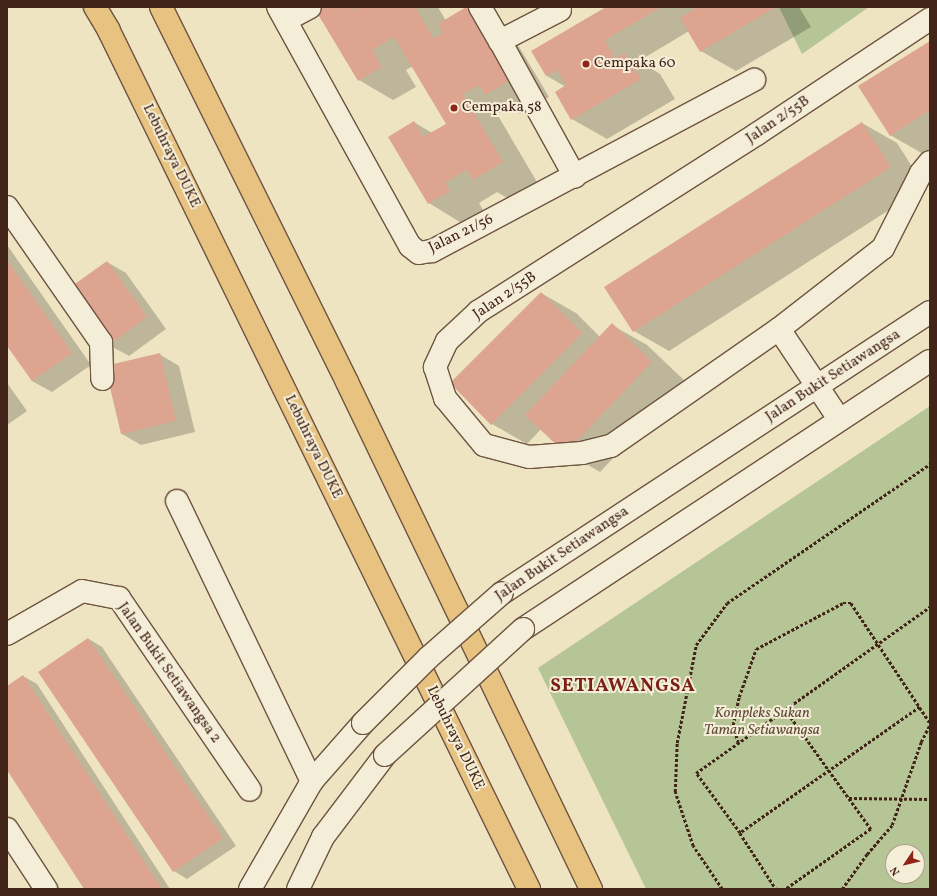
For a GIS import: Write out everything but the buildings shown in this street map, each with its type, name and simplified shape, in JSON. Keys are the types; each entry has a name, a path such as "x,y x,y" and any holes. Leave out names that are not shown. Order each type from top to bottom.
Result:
{"highway":[{"name":"Lebuhraya DUKE","path":"94,7 122,58 529,889"},
{"path":"161,7 350,389 591,889"}],"street":[{"path":"282,14 310,7"},
{"path":"480,7 575,177"},
{"path":"500,41 560,10"},
{"name":"Jalan 21/56","path":"282,14 410,246 419,253 432,251 575,177 754,80"},
{"name":"Jalan 2/55B","path":"930,19 757,134 479,311 447,341 435,367 444,398 484,445 530,458 582,453 612,446 780,329 883,248 921,173 930,162"},
{"path":"7,208 101,342 102,380"},
{"name":"Jalan Bukit Setiawangsa","path":"250,889 312,782 363,723 428,658 502,592 930,312"},
{"path":"780,329 840,419"},
{"path":"298,889 323,837 385,755 523,629 930,361"},
{"path":"177,500 312,782"},
{"name":"Jalan Bukit Setiawangsa 2","path":"7,634 72,595 82,591 119,598 250,790"},
{"path":"7,829 46,889"}],"path":[{"path":"722,889 693,846 675,792 677,743 696,645 727,603 930,464"},
{"path":"738,743 733,725 739,697 756,650 843,603 851,603 930,723 921,742 892,825 842,889"},
{"path":"776,889 740,834 696,773 930,607"},
{"path":"740,834 920,707"},
{"path":"785,709 871,829 786,889"},
{"path":"849,798 930,799"}],"green space":[{"path":"779,7 869,7 802,54"},
{"name":"Kompleks Sukan Taman Setiawangsa","path":"930,406 930,889 646,889 538,668"}],"place":[{"name":"Cempaka 60","path":"586,64"},
{"name":"Cempaka 58","path":"454,108"}],"district":[{"name":"SETIAWANGSA","path":"623,687"}]}
